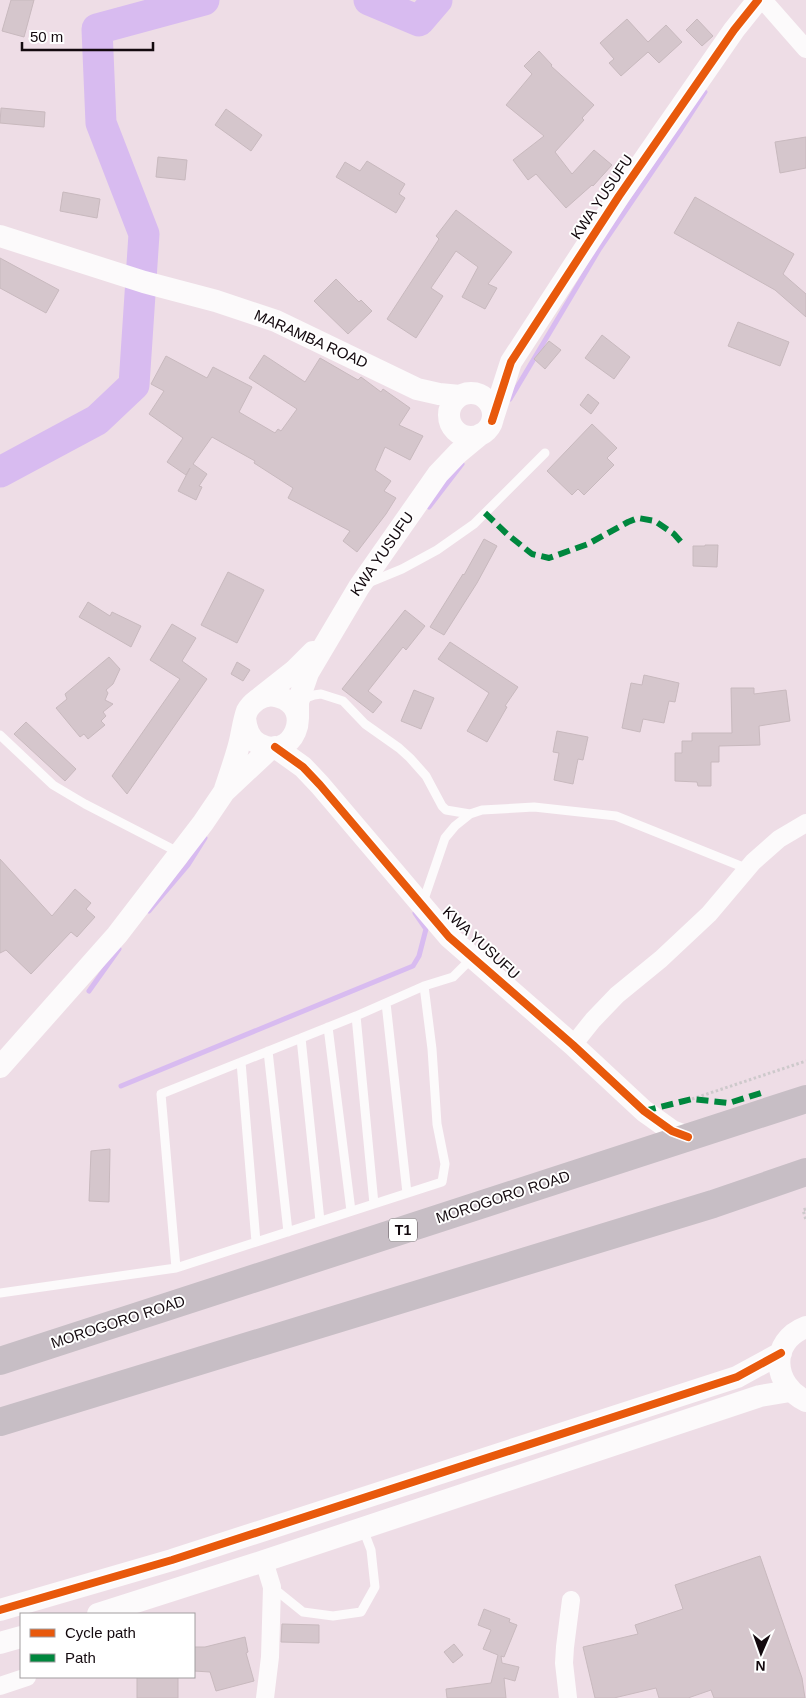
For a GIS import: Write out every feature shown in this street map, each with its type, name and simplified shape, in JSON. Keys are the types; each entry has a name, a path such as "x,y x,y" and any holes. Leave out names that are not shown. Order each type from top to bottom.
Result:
{"highway":[{"name":"MOROGORO ROAD","path":"0,1360 806,1099"},
{"path":"0,1422 713,1204 806,1172"}],"street":[{"name":"KWA YUSUFU","path":"320,786 302,754 298,736 298,715 308,673 329,635 358,586 438,474 458,453 487,428 511,362 619,196 734,30 758,0"},
{"path":"764,0 806,50"},
{"name":"MARAMBA ROAD","path":"0,236 144,282 216,301 276,321 417,389 439,394 464,395"},
{"name":"KWA YUSUFU","path":"464,395 492,379 511,362"},
{"name":"MARAMBA ROAD","path":"417,389 451,422"},
{"path":"477,394 485,398 490,405 492,413 487,428 473,437 457,432 451,422 450,409 454,402 464,395 477,394"},
{"name":"KWA YUSUFU","path":"438,474 448,443 451,422"},
{"name":"KWA YUSUFU","path":"261,698 294,671 329,635"},
{"path":"224,792 239,746 246,718 250,706 268,695 282,697 298,715 296,731 291,740 282,746 273,748 262,746 251,738 247,732 246,718"},
{"name":"KWA YUSUFU","path":"273,748 303,767 449,937 573,1045 644,1111 672,1132 688,1137"},
{"path":"0,1067 117,935 203,823 224,792 273,748"},
{"path":"573,1045 593,1020 617,995 661,959 709,914 753,862 779,839 806,823"},
{"path":"798,1396 780,1373 779,1363 785,1343 792,1335 806,1327"},
{"path":"0,1610 172,1560 737,1377 781,1353"},
{"path":"101,1613 264,1561 760,1396 798,1396"},
{"path":"264,1561 272,1587 270,1657 265,1698"},
{"path":"568,1698 564,1663 571,1600"},
{"path":"0,1643 20,1636"},
{"path":"0,1686 24,1678"}],"lane":[{"path":"358,586 402,569 437,550 474,524 545,453"},
{"path":"298,715 314,695 321,694 343,702 365,724 400,748 410,758 426,776 446,810 470,814"},
{"path":"0,736 52,785 84,804 180,853"},
{"path":"422,905 445,838 455,826 470,814 482,810 534,807 616,816 748,869"},
{"path":"176,1268 162,1094 356,1016 424,986 452,977 473,957"},
{"path":"0,1293 176,1268 442,1182 445,1164 437,1124 432,1049 424,986"},
{"path":"386,1003 407,1193"},
{"path":"356,1016 374,1204"},
{"path":"328,1027 351,1211"},
{"path":"300,1038 320,1221"},
{"path":"268,1051 288,1232"},
{"path":"241,1062 256,1242"},
{"path":"272,1587 303,1612 333,1616 361,1612 374,1587 371,1550 363,1528"}],"path":[{"path":"692,1099 806,1061"},
{"path":"806,1209 802,1210 806,1220"}],"building":[{"path":"11,0 34,0 24,37 2,31"},
{"path":"627,19 648,42 666,25 682,42 659,63 648,52 621,76 609,63 614,59 600,43"},
{"path":"697,19 713,36 702,46 686,30"},
{"path":"539,51 551,66 594,105 582,118 584,120 555,152 572,174 594,150 612,165 593,186 566,208 536,174 528,180 513,160 544,136 506,105 532,74 524,66"},
{"path":"1,108 45,112 44,127 0,123"},
{"path":"226,109 262,135 251,151 215,125"},
{"path":"806,137 806,168 780,173 775,142"},
{"path":"158,157 187,160 185,180 156,177"},
{"path":"367,161 405,184 399,194 405,198 396,213 336,177 345,162 360,171"},
{"path":"63,192 100,199 97,218 60,211"},
{"path":"695,197 794,254 783,274 806,294 806,317 775,290 674,233"},
{"path":"456,210 512,252 488,284 497,288 485,309 462,297 478,267 456,251 431,288 443,296 416,338 387,319 439,239 436,236"},
{"path":"0,258 59,290 46,313 0,288"},
{"path":"336,279 359,302 361,300 372,311 348,334 314,301"},
{"path":"738,322 789,342 780,366 728,346"},
{"path":"602,335 630,357 614,379 585,358"},
{"path":"549,341 561,350 545,369 534,359"},
{"path":"264,355 305,382 320,358 358,380 361,377 381,392 383,389 410,408 399,425 423,436 410,460 385,447 375,470 391,481 384,491 396,498 357,552 343,541 350,531 288,498 293,488 254,463 255,461 212,437 193,464 207,474 199,486 202,487 196,500 178,491 190,468 186,475 167,462 183,438 149,414 164,391 151,384 166,356 207,378 213,367 252,387 239,412 275,433 278,429 281,431 297,409 249,378"},
{"path":"588,394 599,403 591,414 580,405"},
{"path":"592,424 617,448 607,458 614,465 584,495 578,489 572,495 547,471"},
{"path":"484,539 497,546 477,583 444,635 430,627 464,575"},
{"path":"718,545 717,567 693,566 693,546"},
{"path":"228,572 264,590 237,643 201,625"},
{"path":"88,602 110,616 112,612 141,626 131,647 79,617"},
{"path":"405,610 425,626 406,650 403,647 368,691 382,702 373,713 342,689"},
{"path":"172,624 196,638 182,661 207,679 127,794 112,776 180,679 150,660"},
{"path":"450,642 518,687 505,706 507,707 487,742 467,731 489,693 438,659"},
{"path":"109,657 120,669 113,684 106,690 108,693 105,700 113,704 103,712 106,716 101,721 105,725 88,739 84,734 80,737 56,708 67,699 65,694"},
{"path":"237,662 250,670 243,681 231,674"},
{"path":"644,675 679,683 675,702 669,701 664,723 643,719 640,732 622,728 631,683 642,685"},
{"path":"731,688 754,688 754,694 786,690 790,721 759,726 760,745 719,746 719,762 711,762 711,786 698,786 697,782 675,781 675,753 682,753 682,741 692,741 692,733 732,733"},
{"path":"414,690 434,698 421,729 401,721"},
{"path":"26,722 76,769 65,781 14,734"},
{"path":"557,731 588,737 583,760 578,759 573,784 554,780 559,753 553,752"},
{"path":"0,859 52,916 75,889 91,903 86,909 95,917 77,937 71,932 31,974 6,950 0,953"},
{"path":"110,1149 109,1202 89,1201 91,1151"},
{"path":"760,1556 802,1678 805,1698 714,1698 711,1690 688,1698 659,1698 656,1688 614,1698 595,1698 583,1647 638,1634 635,1625 683,1609 675,1585"},
{"path":"484,1609 510,1619 509,1622 517,1625 504,1657 501,1656 502,1663 519,1667 515,1681 504,1678 506,1698 447,1698 446,1689 491,1683 498,1655 483,1649 491,1630 478,1625"},
{"path":"282,1624 319,1625 319,1643 281,1642"},
{"path":"245,1637 248,1652 246,1653 254,1681 216,1691 210,1672 195,1671 195,1647 205,1647"},
{"path":"454,1644 463,1655 453,1663 444,1652"},
{"path":"137,1678 178,1678 178,1698 137,1698"}],"waterway":[{"path":"0,472 97,420 134,385 144,234 101,123 97,29 204,0"},
{"path":"369,0 419,21 437,0"},
{"path":"510,399 600,248 705,92"},
{"path":"429,507 462,464"},
{"path":"149,911 188,865 205,838"},
{"path":"121,1086 413,966 419,956 426,929 415,913"},
{"path":"89,991 119,949"}],"marked path":[{"path":"485,513 532,554 549,558 588,544 638,518 655,521 674,534 682,543"},
{"path":"644,1111 692,1099 729,1103 764,1092"}],"cycle path":[{"path":"492,421 511,362 619,196 734,30 758,0"},
{"path":"275,747 303,767 320,785 449,937 573,1045 644,1111 672,1131 688,1137"},
{"path":"0,1610 172,1560 737,1377 781,1353"}]}
